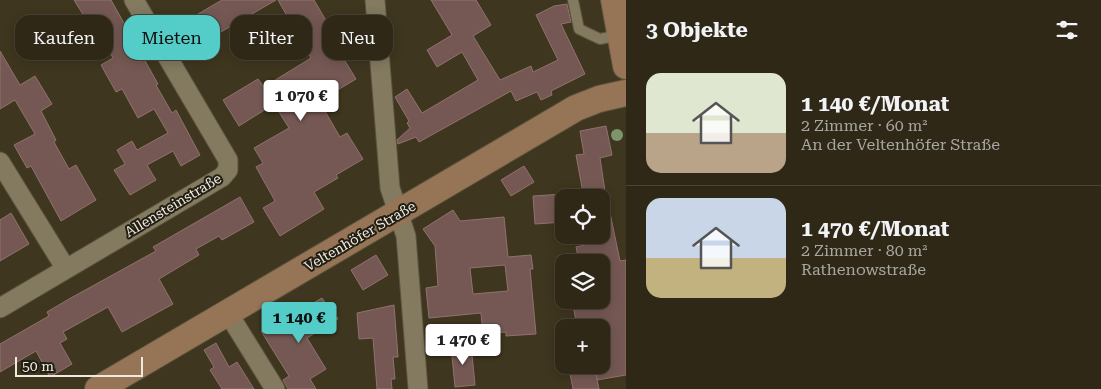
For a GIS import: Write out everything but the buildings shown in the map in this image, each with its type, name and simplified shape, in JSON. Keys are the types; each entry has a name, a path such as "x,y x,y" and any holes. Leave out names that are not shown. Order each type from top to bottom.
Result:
{"street":[{"name":"Allensteinstraße","path":"0,308 222,178 228,170 228,160 134,0"},
{"path":"375,0 390,188 406,236 418,389"},
{"path":"614,0 626,66"},
{"name":"Veltenhöfer Straße","path":"98,389 398,215 576,108 599,99 626,93"},
{"path":"0,162 66,270"},
{"path":"228,313 274,389"}],"lane":[{"path":"573,0 579,29 600,39 620,35"}]}
